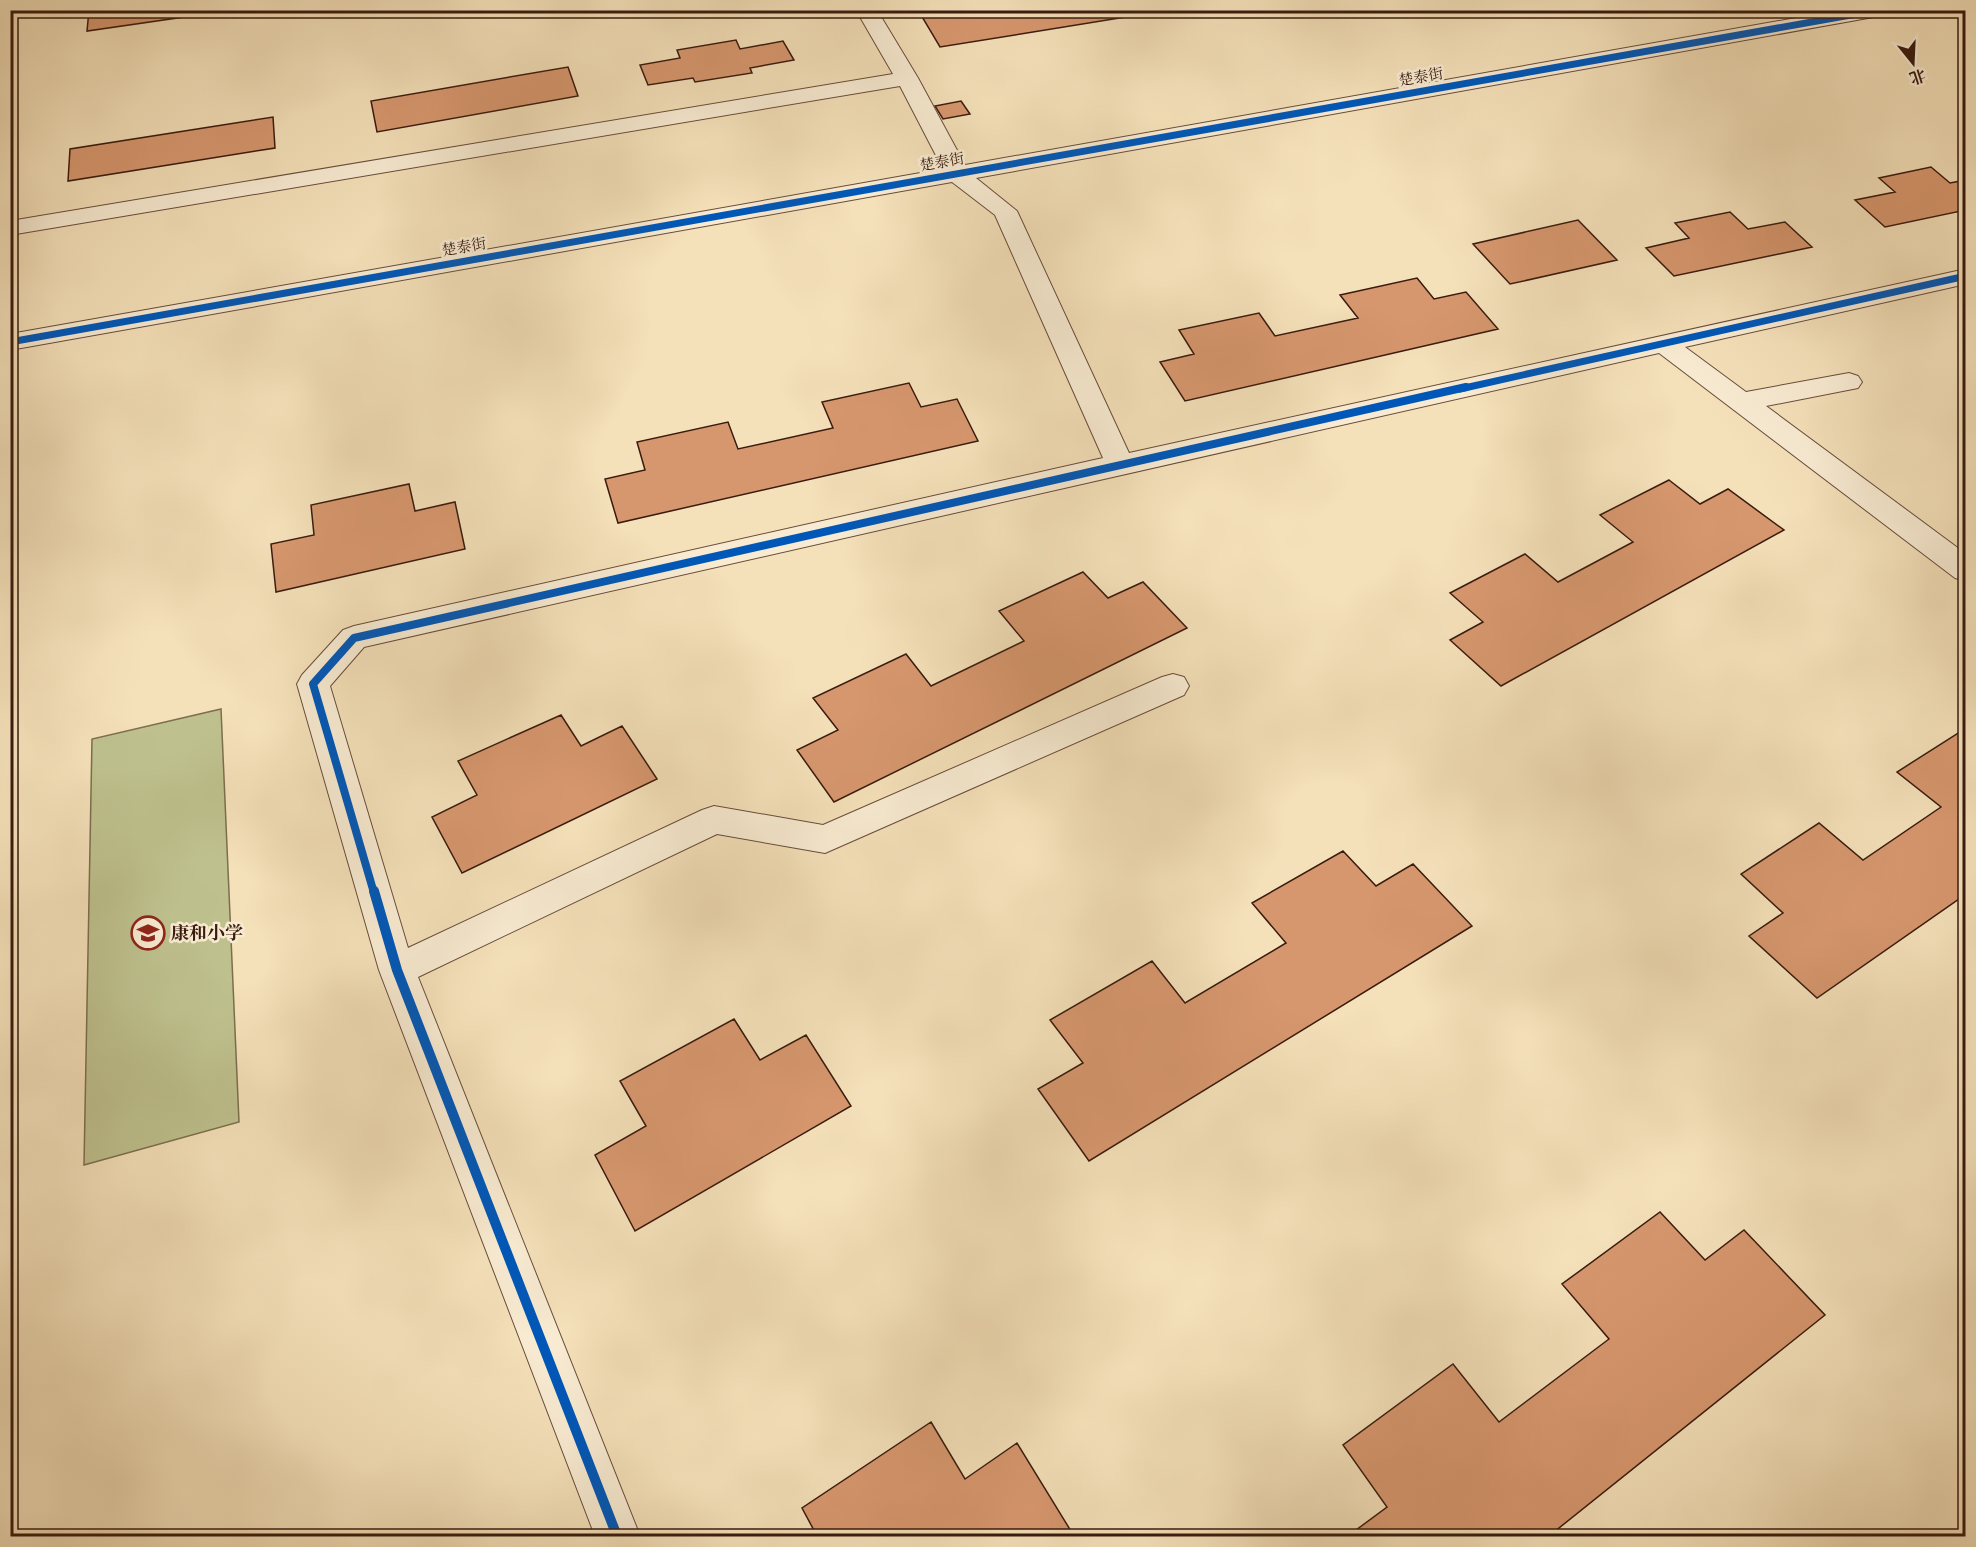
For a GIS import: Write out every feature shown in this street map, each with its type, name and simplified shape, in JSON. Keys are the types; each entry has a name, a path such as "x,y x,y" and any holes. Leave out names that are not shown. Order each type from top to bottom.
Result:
{"street":[{"path":"866,10 907,78 958,175 1005,211 1120,464"},
{"name":"楚泰街","path":"10,342 1879,10"},
{"path":"10,228 907,78"},
{"path":"617,1536 397,970 313,684 354,638 1120,464 1965,276"},
{"path":"1662,343 1965,570"},
{"path":"1741,402 1850,382"},
{"path":"397,970 714,820 825,839 1173,686"}],"green space":[{"path":"221,709 239,1122 84,1165 92,739"}],"building":[{"path":"89,10 233,10 87,31"},
{"path":"918,10 1169,10 940,47"},
{"path":"736,40 740,49 783,41 794,60 750,68 752,73 695,82 693,78 648,85 640,65 680,58 677,50"},
{"path":"568,67 578,96 377,132 371,101"},
{"path":"961,101 970,114 943,119 935,106"},
{"path":"273,117 275,148 68,181 70,149"},
{"path":"1931,167 1950,183 1966,180 1966,210 1885,227 1855,200 1895,192 1879,178"},
{"path":"1730,212 1748,229 1785,222 1812,247 1674,276 1646,248 1689,238 1675,223"},
{"path":"1578,220 1617,260 1510,284 1473,244"},
{"path":"1417,278 1434,299 1466,292 1498,329 1185,401 1160,362 1194,354 1179,330 1259,313 1275,336 1358,318 1340,295"},
{"path":"909,383 921,407 957,399 978,441 618,523 605,479 645,470 637,442 728,422 738,449 833,428 822,402"},
{"path":"1669,480 1700,504 1728,489 1784,530 1501,686 1450,640 1483,622 1450,593 1525,554 1558,582 1633,542 1600,515"},
{"path":"409,484 415,511 455,502 465,549 276,592 271,544 314,535 311,505"},
{"path":"1083,572 1108,598 1143,582 1187,628 834,802 797,750 838,730 813,698 906,654 931,686 1024,641 999,611"},
{"path":"561,715 581,746 622,726 657,779 462,873 432,817 477,795 458,761"},
{"path":"1966,728 1966,894 1817,998 1749,936 1783,913 1741,874 1819,823 1863,860 1941,807 1897,772"},
{"path":"1343,851 1376,886 1413,864 1472,926 1089,1161 1038,1089 1083,1063 1050,1020 1152,961 1185,1003 1286,943 1252,903"},
{"path":"734,1019 760,1060 806,1035 851,1106 635,1231 595,1155 646,1126 620,1081"},
{"path":"10,1145 16,1175 10,1177"},
{"path":"1660,1212 1705,1260 1744,1230 1825,1315 1549,1536 1348,1536 1387,1507 1343,1445 1453,1364 1499,1422 1609,1339 1562,1284"},
{"path":"931,1422 965,1479 1017,1443 1074,1536 817,1536 802,1508"}],"cycle path":[{"path":"10,342 1879,10"},
{"path":"617,1536 397,970 313,684 354,638 1120,464 1966,276"}],"place":[{"name":"康和小学","path":"148,933"}]}
